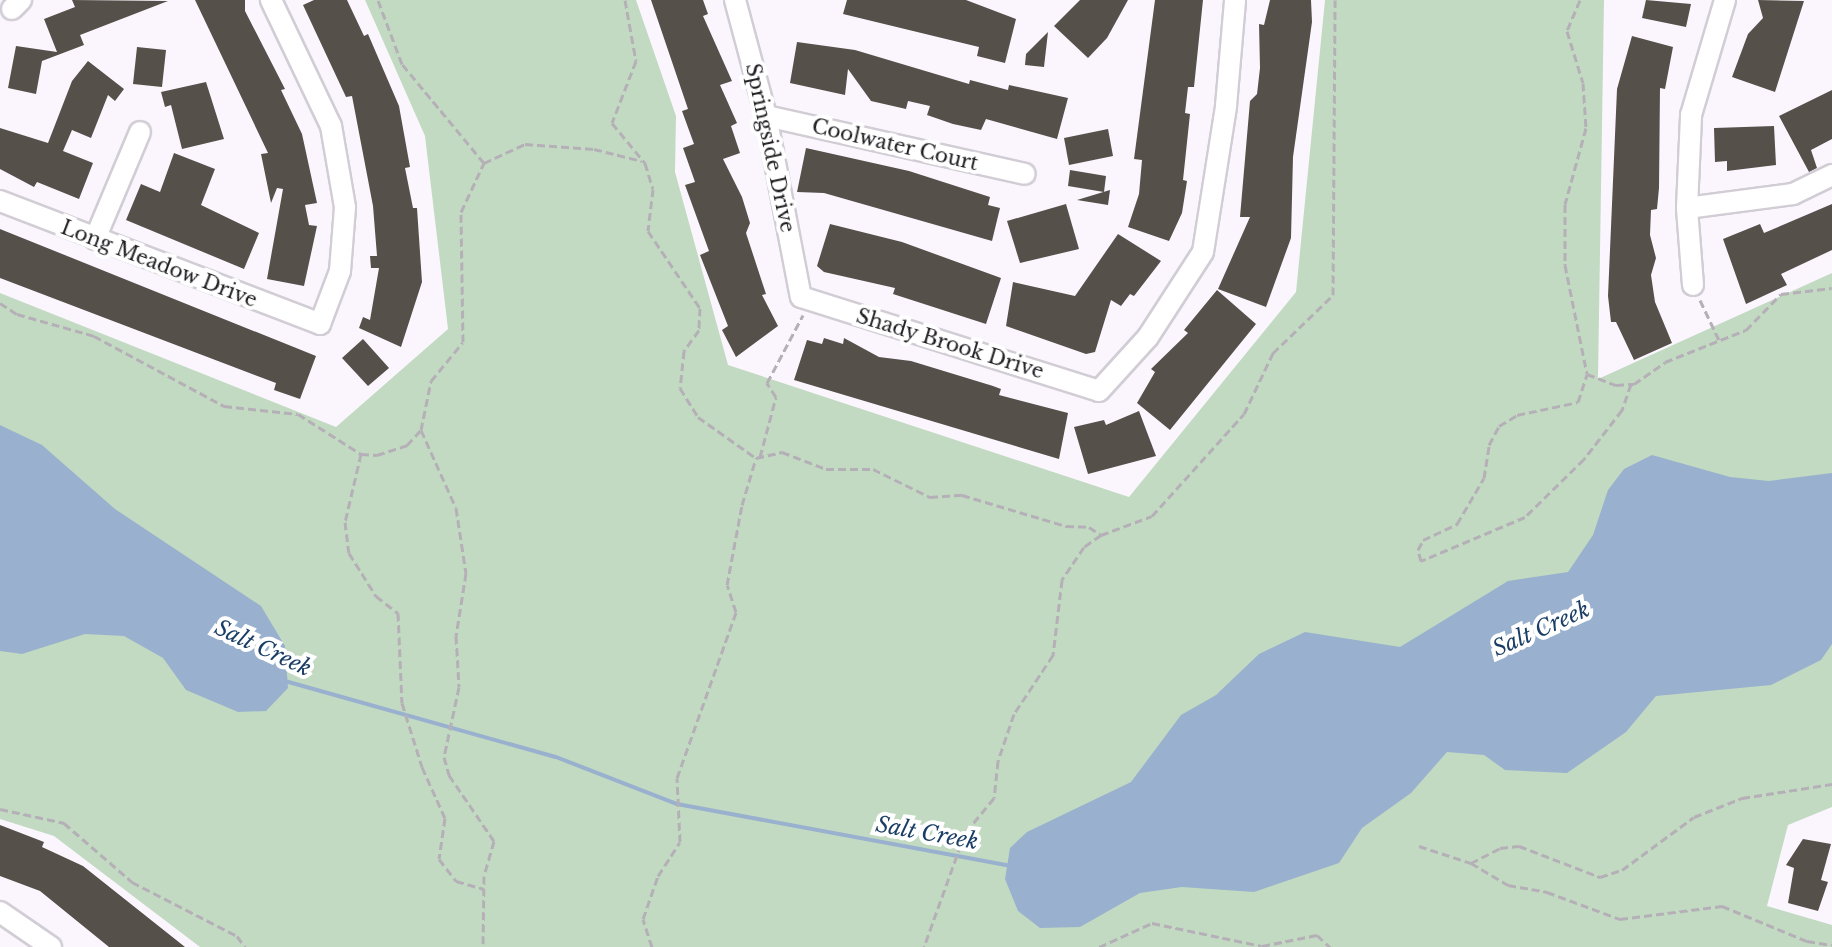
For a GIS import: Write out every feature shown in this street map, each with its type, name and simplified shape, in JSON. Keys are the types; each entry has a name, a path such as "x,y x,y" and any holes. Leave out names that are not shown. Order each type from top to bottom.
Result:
{"street":[{"name":"Long Meadow Drive","path":"0,201 320,324 340,271 345,207 331,126 271,0"},
{"name":"Springside Drive","path":"735,0 766,116 806,298"},
{"name":"Shady Brook Drive","path":"806,298 1099,391 1148,337 1203,252 1226,106 1235,0"},
{"path":"1693,285 1687,208 1691,115 1725,0"},
{"name":"Coolwater Court","path":"766,116 1025,174"},
{"path":"95,239 140,132"},
{"path":"1687,208 1793,194 1832,175"},
{"path":"0,912 51,947"}],"path":[{"path":"625,0 636,61 612,123 644,161 653,189 648,231 700,308 699,330 684,351 680,388 698,417 758,458 782,452 826,469 873,469 930,497 962,495 1066,526 1089,527 1101,535"},
{"path":"924,947 965,833 994,798 1014,714 1053,655 1062,580 1084,547 1101,535 1152,516 1244,414 1273,353 1333,295 1335,0"},
{"path":"1580,0 1567,31 1583,83 1586,128 1565,204 1565,265 1587,374 1578,402 1517,415 1499,426 1489,445 1484,478 1457,524 1423,540 1418,550 1421,561 1525,517 1584,459 1622,410 1631,384"},
{"path":"484,163 525,144 594,149 644,161"},
{"path":"1693,285 1719,340"},
{"path":"1587,374 1616,385 1631,384 1665,362 1746,330 1781,294 1832,288"},
{"path":"652,947 643,919 658,876 680,842 682,820 677,778 736,612 727,585 776,397 767,383 806,298"},
{"path":"421,430 456,508 466,573 456,636 459,687 444,757 449,775 494,841 485,890 483,947"},
{"path":"361,454 345,522 349,553 367,584 398,613 402,703 445,818 439,859 456,881 485,890"},
{"path":"1471,863 1500,848 1519,846 1600,877 1622,870 1706,812 1742,798 1832,784"},
{"path":"0,809 64,823 132,882 237,936 245,947"},
{"path":"1419,846 1471,863 1508,885 1547,892 1620,919 1722,906 1807,941 1832,945"},
{"path":"1099,947 1152,923 1262,946 1317,935 1330,947"}],"green space":[{"path":"365,0 636,0 676,116 675,172 728,365 1129,497 1296,292 1325,0 1604,0 1598,379 1832,273 1832,807 1788,825 1767,906 1832,925 1832,947 200,947 54,836 0,819 0,293 336,427 448,329 425,136"}],"water":[{"path":"0,425 42,445 115,509 261,606 285,646 288,688 266,711 238,712 186,690 163,658 124,636 85,634 22,654 0,651"},
{"path":"1652,455 1730,477 1769,481 1832,473 1832,644 1821,660 1771,685 1656,696 1626,732 1567,773 1505,770 1484,755 1447,752 1411,793 1362,828 1339,863 1254,892 1182,887 1140,893 1080,927 1040,928 1018,911 1005,879 1010,848 1027,832 1131,782 1181,715 1216,695 1259,654 1305,632 1400,647 1508,581 1568,572 1593,535 1608,490 1624,469"}],"building":[{"path":"72,0 168,1 80,35 84,45 42,61 36,94 8,88 16,46 57,52 44,19 75,7"},
{"path":"195,0 245,0 245,11 285,89 281,90 302,134 317,203 305,205 309,225 317,226 304,286 267,279 283,189 277,188 271,203 261,154 268,153"},
{"path":"314,0 347,0 364,36 368,34 399,106 410,167 405,168 413,208 417,208 422,282 401,347 359,328 363,317 370,320 379,268 371,268 370,256 377,256 373,206 352,96 346,97 303,5"},
{"path":"651,0 703,0 708,14 703,16 732,81 720,85 737,123 731,126 740,153 723,159 742,197 750,223 746,233 766,294 762,295 778,326 736,357 722,330 728,326 700,255 709,251 685,185 695,182 683,148 694,144 682,111 688,109"},
{"path":"847,0 966,0 1016,19 1005,63 977,56 979,47 843,14"},
{"path":"1080,0 1128,0 1107,38 1088,58 1054,26"},
{"path":"1155,0 1203,0 1194,87 1188,87 1185,113 1190,114 1183,180 1187,181 1182,213 1169,241 1128,227 1139,194 1142,160 1134,159"},
{"path":"1270,0 1311,0 1312,22 1293,157 1291,238 1266,307 1218,289 1250,217 1240,217 1250,101 1257,94 1259,24 1264,25"},
{"path":"1646,0 1691,4 1686,27 1642,18"},
{"path":"1758,0 1804,1 1775,92 1732,77 1748,34 1763,18"},
{"path":"1048,32 1044,67 1025,65 1026,54"},
{"path":"1632,36 1673,47 1665,89 1660,88 1659,188 1657,209 1651,210 1650,235 1656,258 1651,275 1655,302 1672,343 1634,360 1616,322 1611,322 1608,296 1617,89"},
{"path":"797,42 855,50 969,84 970,80 1008,90 1009,85 1068,98 1057,139 986,119 981,130 953,124 927,115 930,106 908,101 906,109 871,101 848,69 845,95 790,83"},
{"path":"137,47 166,50 162,87 133,84"},
{"path":"88,61 124,89 115,101 108,95 91,138 72,130 63,151 93,163 79,199 37,182 34,187 0,169 0,128 48,143 72,81"},
{"path":"206,82 224,139 182,149 171,105 165,107 161,92"},
{"path":"1832,90 1832,139 1811,150 1817,168 1809,172 1779,116"},
{"path":"1774,126 1776,165 1727,171 1727,161 1715,162 1714,128"},
{"path":"1108,129 1113,156 1069,165 1064,138"},
{"path":"806,148 909,171 990,197 988,205 1000,208 992,241 824,193 797,192"},
{"path":"174,153 215,169 201,205 259,233 244,269 126,220 141,184 160,192"},
{"path":"1070,170 1106,176 1104,192 1068,186"},
{"path":"1110,190 1108,205 1077,200"},
{"path":"1066,204 1079,249 1020,263 1007,221"},
{"path":"1832,204 1832,250 1781,274 1787,285 1746,304 1723,239 1760,224 1764,233"},
{"path":"830,224 902,242 1001,278 986,324 893,294 895,288 824,272 817,266"},
{"path":"0,229 316,356 300,399 274,390 276,383 0,278"},
{"path":"1118,234 1161,261 1134,296 1130,294 1121,306 1111,300 1095,352 1086,354 1006,326 1013,282 1075,296"},
{"path":"1217,290 1256,324 1170,430 1137,403 1155,372 1151,369 1188,333 1184,330"},
{"path":"824,338 843,344 844,338 879,357 911,361 1001,389 999,395 1068,413 1059,459 794,380 807,340 822,344"},
{"path":"363,339 389,368 368,386 342,358"},
{"path":"1139,411 1156,456 1088,474 1074,427 1104,420 1106,425"},
{"path":"0,825 44,842 42,847 83,866 185,947 109,947 40,891 0,876"},
{"path":"1803,839 1831,844 1821,880 1828,882 1818,911 1788,903 1794,868 1786,865"}],"waterway":[{"name":"Salt Creek","path":"285,681 556,757 677,804 1011,866"}]}
